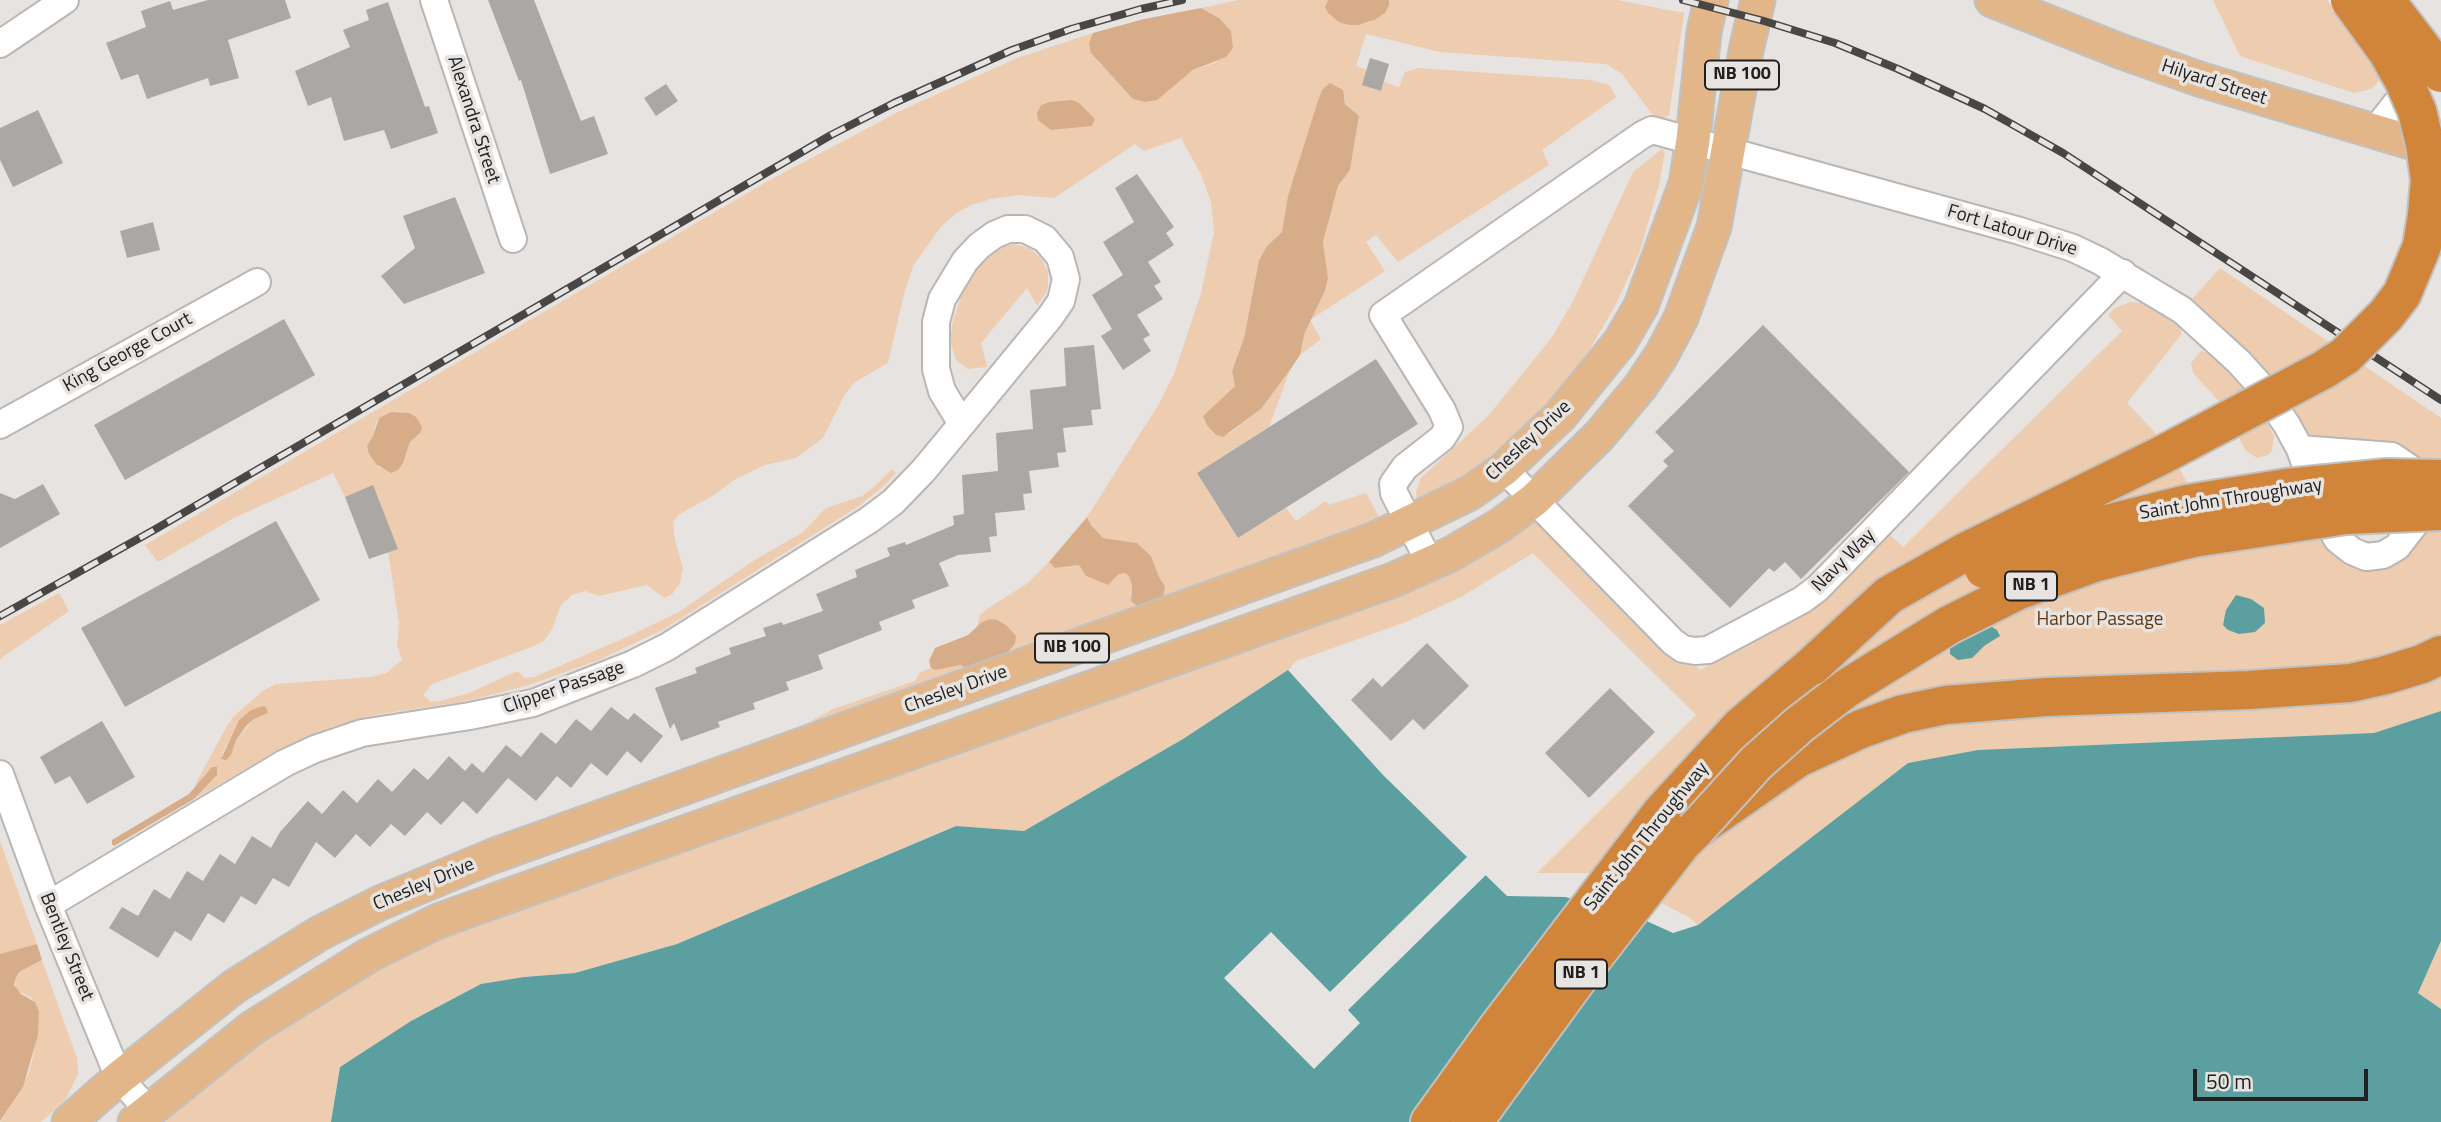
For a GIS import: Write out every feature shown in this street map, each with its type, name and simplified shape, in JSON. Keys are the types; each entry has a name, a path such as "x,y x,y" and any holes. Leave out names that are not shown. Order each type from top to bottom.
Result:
{"highway":[{"path":"1812,666 1889,595 1965,552 2125,474 2323,370 2345,355 2386,316 2402,294 2422,246 2430,180 2420,122 2404,81 2387,51 2350,0"},
{"path":"2385,0 2441,74"},
{"name":"Saint John Throughway","path":"1430,1122 1662,812 1741,726 1812,666 1900,611 1961,580 2041,545 2087,529 2187,504 2286,488 2387,478 2441,479"},
{"name":"Saint John Throughway","path":"1473,1122 1591,960 1681,844 1756,763 1800,724 1847,688 1949,625 2017,591 2097,562 2193,538 2346,515 2441,511"},
{"path":"1695,830 1798,758 1861,729 1903,715 1946,705 1996,700 2249,690 2350,682 2386,676 2441,655"}],"main road":[{"name":"Chesley Drive","path":"69,1122 235,986 320,933 403,893 493,856 1373,540 1471,493 1504,469 1560,416 1620,342 1641,306 1686,184 1704,33 1711,0"},
{"name":"Chesley Drive","path":"142,1116 252,1028 306,992 369,955 438,921 1393,580 1499,526 1534,500 1600,435 1661,356 1681,318 1714,227 1758,0"},
{"name":"Hilyard Street","path":"2011,4 2120,51 2202,80 2441,151"},
{"path":"493,856 510,894"}],"street":[{"path":"0,44 65,0"},
{"name":"Alexandra Street","path":"434,0 513,239"},
{"path":"2374,132 2441,47"},
{"name":"Fort Latour Drive","path":"1410,524 1394,493 1393,484 1405,467 1442,438 1449,427 1442,410 1383,315 1647,131 1658,131 1693,140 2073,247 2123,273 2182,310 2259,383 2300,449 2323,515 2337,539 2352,551 2366,557 2383,555 2397,547 2425,511 2424,493 2411,469 2392,456 2300,449"},
{"name":"Clipper Passage","path":"48,905 276,768 315,748 362,733 533,703 633,664 667,647 869,520 910,485 962,424 1061,301 1066,279 1060,257 1045,239 1026,229 1008,229 979,246 959,270 942,299 936,322 936,369 943,391 962,424"},
{"name":"Navy Way","path":"1504,469 1673,642 1683,649 1695,652 1708,650 1818,589 2123,273"},
{"name":"King George Court","path":"0,425 257,282"},
{"path":"1410,524 1430,563"},
{"name":"Bentley Street","path":"2,783 48,905 120,1078 142,1116"}],"green space":[{"path":"1239,0 1328,0 1325,7 1367,23 1385,13 1389,0 1617,0 1684,13 1669,115 1661,120 1652,114 1622,74 1606,64 1440,52 1366,34 1356,66 1367,70 1363,85 1381,91 1384,82 1399,87 1405,72 1418,68 1591,80 1609,85 1616,97 1542,150 1549,165 1398,262 1376,235 1366,242 1385,271 1310,320 1325,291 1328,278 1323,242 1338,186 1350,170 1355,142 1359,116 1345,104 1345,98 1300,163 1288,196 1282,232 1259,260 1244,338 1232,371 1235,386 1203,416 1229,434 1261,409 1290,370 1269,427 1197,473 1238,538 1286,508 1296,521 1326,501 1329,505 1366,493 1382,522 1163,599 1165,586 1151,556 1137,543 1103,538 1091,525 1087,517 1159,404 1174,374 1201,293 1214,232 1211,202 1201,174 1181,138 1144,151 1135,144 1054,198 1019,195 991,199 971,205 955,214 940,228 913,266 888,363 855,382 845,394 823,438 796,458 765,465 734,480 714,495 678,515 673,522 683,568 680,583 672,594 664,598 647,585 599,596 585,591 572,595 561,605 552,629 544,641 432,684 423,695 431,702 440,701 467,694 515,672 525,678 534,677 629,636 679,612 753,561 803,532 826,508 862,496 892,469 896,473 859,506 664,629 599,660 499,693 461,702 380,714 331,727 279,750 194,799 217,775 208,771 197,787 195,785 227,726 234,716 264,690 276,684 371,677 386,673 402,660 397,644 399,623 388,552 397,548 373,486 345,497 333,473 234,518 158,562 145,545 768,181 900,111 1017,58 1093,33 1089,43 1099,63 1110,72 1185,76 1217,62 1219,18 1201,8","holes":["1079,103 1092,126 1060,130","391,412 409,413 410,442 406,454 380,468 369,454 379,418","255,708 254,719 236,740 231,755 223,760 222,754 239,720"]},
{"path":"2213,0 2327,0 2385,75 2371,89 2354,93 2240,56"},
{"path":"1662,149 1665,152 1659,185 1639,254 1616,304 1590,349 1563,385 1524,428 1473,470 1417,505 1416,492 1421,478 1488,416 1553,336 1574,299 1633,172"},
{"path":"1014,244 1029,248 1041,258 1048,272 1048,289 1037,306 1027,288 981,343 987,367 968,369 956,360 950,341 953,321 964,287 969,276 986,256 997,248"},
{"name":"Harbor Passage","path":"2220,268 2441,418 2441,711 2374,733 1978,750 1908,763 1698,925 1687,916 1620,882 1591,873 1537,873 1696,715 1533,553 1461,597 1406,622 1296,661 1288,670 1183,739 1024,831 955,826 677,944 575,973 481,984 411,1021 340,1067 331,1122 135,1122 368,955 1242,635 1534,500 1700,670 1814,609 1888,533 1903,547 2122,331 2108,315 2115,308 2130,302 2147,304 2181,330 2181,335 2127,403 2167,445 2194,496 2266,497 2366,557 2425,511 2300,449 2182,310"},
{"path":"1310,320 1321,339 1300,355"},
{"path":"2201,351 2216,355 2253,397 2274,436 2272,451 2268,455 2257,458 2245,450 2225,408 2193,373 2191,363"},
{"path":"1049,562 1055,568 1079,565 1086,576 1108,585 1119,574 1125,573 1132,585 1130,594 1139,607 1007,654 1012,649 977,627 980,615 1028,583"},
{"path":"59,593 69,611 0,659 0,625"},
{"path":"951,665 967,668 806,724 833,709 915,681 920,672"},
{"path":"0,841 37,944 0,954"},
{"path":"2441,941 2441,1009 2418,993"},
{"path":"42,960 77,1058 78,1074 66,1099 41,1122 0,1122 28,1075 34,1053 39,1012 32,998 16,990 15,980 19,972"}],"shaded area":[{"path":"1328,0 1389,0 1389,5 1385,13 1374,20 1349,25 1339,22 1328,13 1325,7"},
{"path":"1201,8 1219,18 1231,31 1233,48 1226,57 1193,70 1157,100 1145,102 1133,99 1091,53 1089,43 1093,33 1144,19"},
{"path":"1330,83 1343,90 1345,104 1359,116 1350,170 1338,186 1323,242 1328,278 1325,291 1305,332 1300,355 1261,409 1223,437 1216,435 1203,416 1235,386 1232,371 1244,338 1259,260 1267,246 1282,232 1288,196 1317,104 1322,90"},
{"path":"1072,100 1079,103 1095,119 1092,126 1051,130 1038,120 1037,113 1041,105"},
{"path":"391,412 409,413 416,417 422,427 421,432 410,442 403,463 398,470 391,473 376,464 367,446 379,418"},
{"path":"1087,517 1103,538 1137,543 1151,556 1165,586 1163,599 1139,607 1131,601 1132,585 1125,573 1119,574 1108,585 1086,576 1079,565 1055,568 1049,562"},
{"path":"990,619 1006,625 1016,636 1015,643 1007,654 967,668 960,665 936,670 931,668 929,661 935,648 968,635 982,622"},
{"path":"263,706 268,713 247,725 236,740 231,755 226,760 221,759 239,720 251,710"},
{"path":"212,767 217,767 217,775 194,799 114,846 112,844 112,840 189,794"},
{"path":"37,944 42,960 19,972 14,985 21,994 35,1002 39,1011 38,1035 23,1087 0,1121 0,954"}],"water":[{"path":"2236,595 2251,599 2264,608 2265,623 2255,632 2239,634 2223,625 2226,610"},
{"path":"1990,626 1997,630 2000,636 1972,658 1958,660 1950,654 1950,642"},
{"path":"1288,670 1383,775 1507,896 1565,897 1631,914 1673,933 1698,925 1908,763 1978,750 2374,733 2441,711 2441,941 2418,993 2441,1009 2441,1122 331,1122 340,1067 411,1021 481,984 575,973 677,944 956,826 1024,831 1183,739"}],"pier":[{"path":"1469,855 1488,873 1348,1010 1360,1023 1314,1069 1224,978 1271,932 1330,992"}],"building":[{"path":"208,0 285,0 291,18 228,40 239,78 210,86 208,78 147,99 138,74 121,80 106,43 146,27 141,11 170,1 173,10"},
{"path":"488,0 534,0 581,121 594,116 608,154 550,174 521,80 519,81"},
{"path":"388,2 425,107 429,106 438,133 391,149 384,130 344,141 331,97 308,106 295,71 350,47 343,30 369,20 366,10"},
{"path":"1370,58 1389,64 1381,91 1362,85"},
{"path":"666,84 678,101 656,116 644,98"},
{"path":"38,110 63,163 13,187 0,160 0,128"},
{"path":"1137,174 1174,227 1166,233 1174,245 1148,262 1161,282 1154,286 1163,299 1137,315 1150,335 1143,339 1151,351 1123,370 1101,336 1112,329 1092,295 1123,275 1103,242 1134,222 1115,188"},
{"path":"455,197 485,273 404,304 381,276 415,248 403,216"},
{"path":"153,222 160,250 127,258 120,231"},
{"path":"284,319 315,375 125,480 94,425"},
{"path":"1763,325 1909,472 1801,579 1785,562 1774,572 1769,568 1730,608 1628,506 1668,466 1663,461 1674,451 1655,432"},
{"path":"1094,345 1101,409 1091,410 1093,425 1063,428 1066,452 1057,453 1059,467 1029,471 1032,493 1023,494 1025,510 995,513 997,536 989,537 991,552 958,555 939,563 949,586 912,600 915,608 879,622 882,630 818,655 823,669 786,682 789,690 753,703 755,709 718,722 720,727 681,741 674,723 670,729 655,688 697,673 695,668 731,654 729,648 766,636 763,628 782,622 783,625 823,611 816,594 857,577 855,570 890,556 887,548 905,542 906,545 954,525 953,516 964,514 962,475 998,471 996,433 1033,429 1030,390 1066,386 1064,348"},
{"path":"1376,359 1418,424 1238,538 1197,473"},
{"path":"43,484 60,514 0,548 0,493 15,499"},
{"path":"373,485 398,549 369,559 345,497"},
{"path":"276,521 320,600 125,707 81,628"},
{"path":"1427,643 1469,686 1424,730 1413,719 1391,741 1351,700 1373,678 1382,687"},
{"path":"1610,688 1655,732 1589,798 1545,753"},
{"path":"611,707 628,720 634,713 663,736 641,763 627,751 607,776 591,763 571,788 557,776 536,801 508,778 477,814 463,801 441,825 427,812 405,836 391,824 370,847 356,834 335,858 316,842 289,887 273,878 256,905 241,896 224,923 208,913 191,941 175,931 158,958 109,928 122,907 138,916 154,889 170,899 187,871 203,881 220,854 235,864 252,836 271,848 280,832 308,801 322,814 343,790 357,803 378,779 392,792 414,768 428,780 449,756 465,771 472,763 483,773 506,745 521,757 541,732 556,744 576,719 591,731"},
{"path":"102,721 135,777 87,804 70,776 55,784 40,757"}],"railway":[{"path":"0,616 154,530 831,135 894,103 1012,50 1071,29 1182,0"},
{"path":"1683,0 1835,43 1985,109 2063,153 2441,400"}]}
